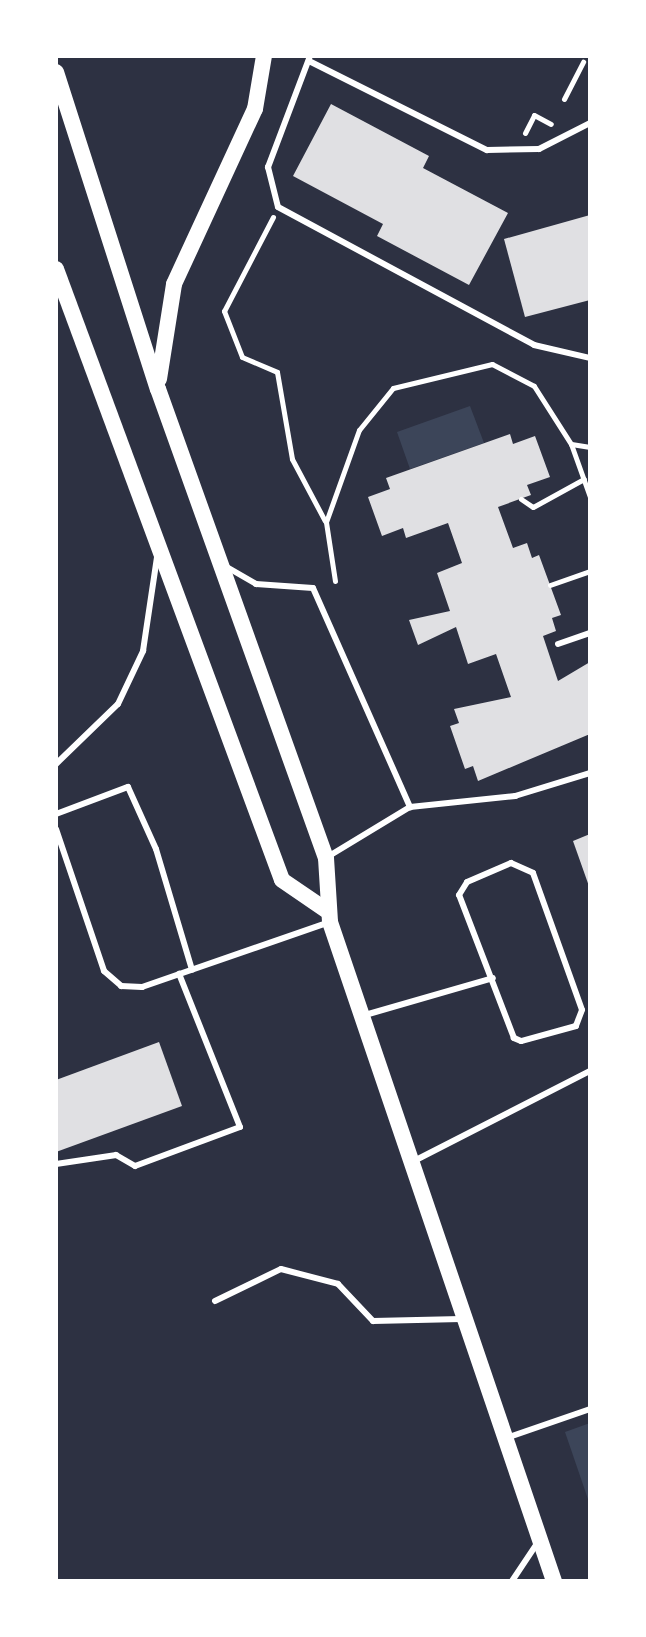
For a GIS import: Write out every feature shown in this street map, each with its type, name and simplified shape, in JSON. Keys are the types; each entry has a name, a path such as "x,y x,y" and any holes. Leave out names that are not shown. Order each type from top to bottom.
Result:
{"main road":[{"path":"158,389 174,284 250,122 264,56"},
{"path":"56,72 158,389 326,858 328,916 554,1581"},
{"path":"56,269 282,880 328,916"}],"lane":[{"path":"590,123 539,149 487,150 310,59 268,167 278,207 521,339 560,356 590,358"},
{"path":"56,764 118,704 143,651 158,550"},
{"path":"221,564 256,584 313,588 410,807"},
{"path":"558,644 590,633"},
{"path":"326,858 410,807 515,796 590,773"},
{"path":"56,814 128,787 156,849 192,970"},
{"path":"56,829 104,971 121,986 192,970 328,916"},
{"path":"511,863 533,873 583,1018 514,1038 493,978 460,888 511,863"},
{"path":"56,1164 116,1155 135,1166 240,1127 179,974"},
{"path":"361,1016 493,978"},
{"path":"411,1163 588,1072"},
{"path":"215,1301 281,1269 338,1284 373,1321 465,1319"},
{"path":"506,1438 590,1409"},
{"path":"512,1581 540,1539"}],"path":[{"path":"564,99 583,62"},
{"path":"525,133 534,115 551,124"},
{"path":"278,207 224,311 242,357 277,372 292,459 326,522 335,581"},
{"path":"326,522 371,407 421,377 477,362 504,369 551,404 571,444 590,497"},
{"path":"571,444 590,447"},
{"path":"521,499 533,507 584,479"},
{"path":"550,585 590,571"}],"shaded area":[{"path":"470,406 484,443 410,469 397,432"},
{"path":"590,1423 590,1505 565,1432"}],"building":[{"path":"331,104 429,156 423,168 508,213 469,285 377,236 383,224 293,176"},
{"path":"590,215 590,300 525,317 504,239"},
{"path":"510,434 513,444 535,436 550,477 527,485 531,495 498,507 513,548 527,543 532,558 539,555 561,615 552,618 556,631 543,636 558,681 590,662 590,734 478,781 473,766 465,769 450,726 459,723 454,709 511,697 496,654 468,664 456,627 418,645 409,620 450,611 437,573 462,563 448,523 406,538 403,528 382,536 368,497 390,489 386,478"},
{"path":"590,834 590,889 573,841"},
{"path":"159,1042 182,1106 56,1152 56,1080"}]}
